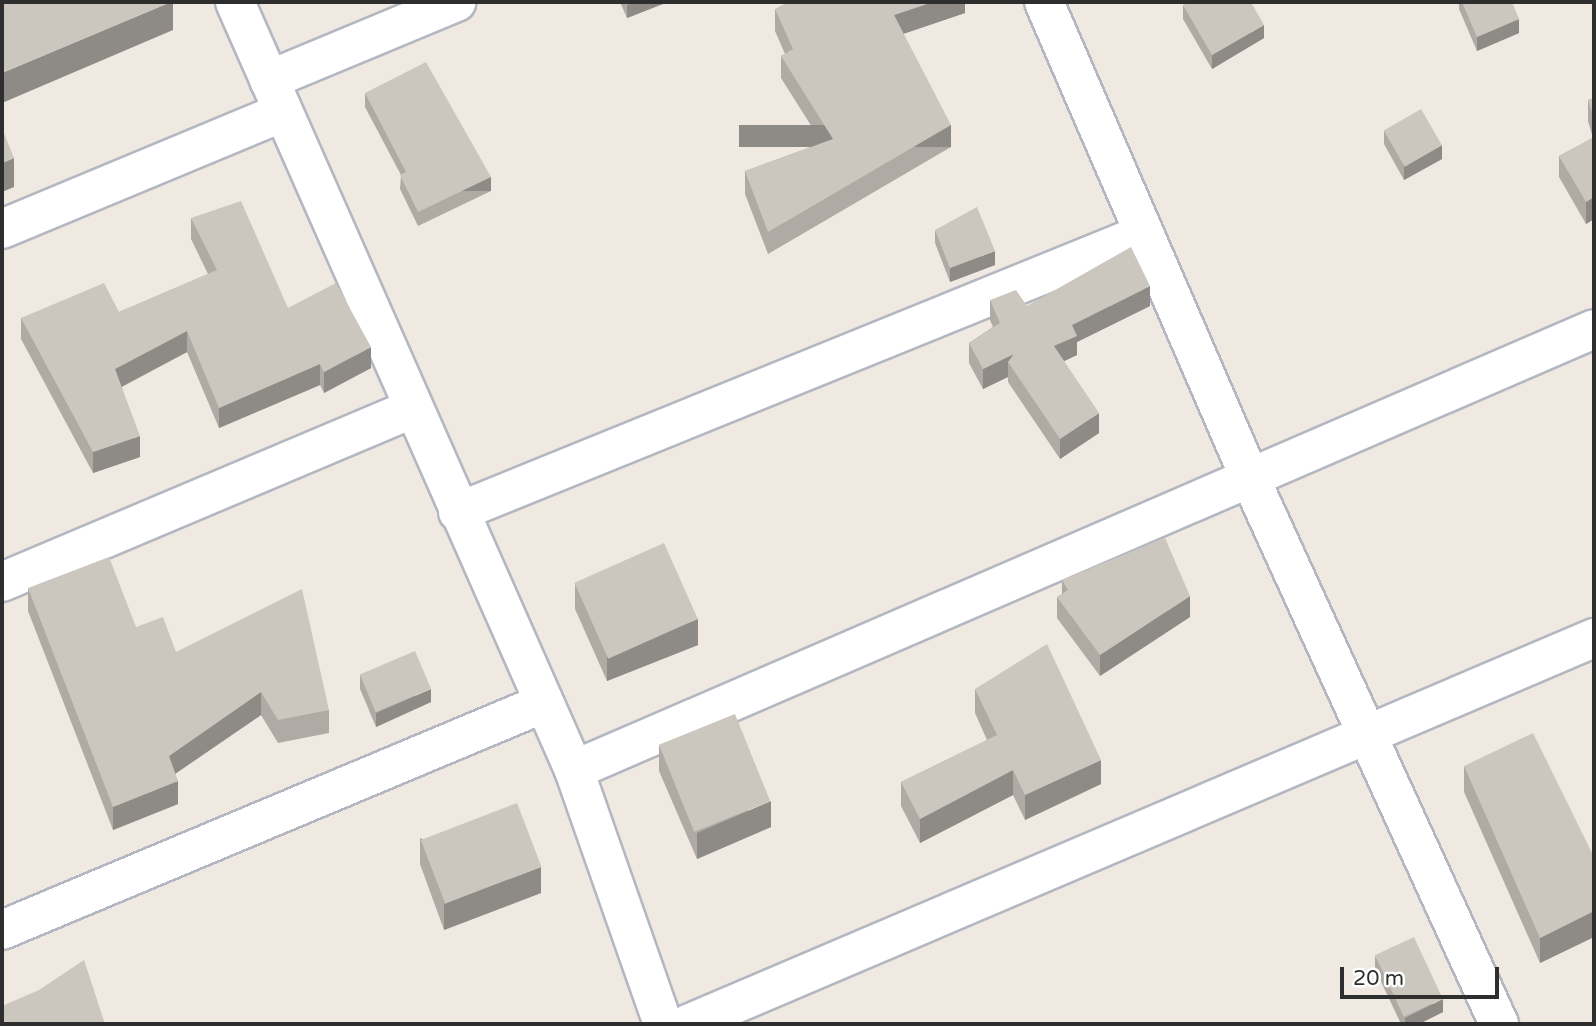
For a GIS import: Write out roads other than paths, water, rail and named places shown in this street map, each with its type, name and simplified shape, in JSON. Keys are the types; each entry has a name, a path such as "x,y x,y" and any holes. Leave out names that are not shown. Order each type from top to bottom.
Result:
{"street":[{"path":"235,2 412,409 574,769 663,1024"},
{"path":"2,229 276,96 456,2"},
{"path":"1044,2 1250,478 1499,1024"},
{"path":"458,512 1143,234"},
{"path":"574,769 1594,329"},
{"path":"2,582 412,409"},
{"path":"688,1024 1368,732 1594,638"},
{"path":"2,930 544,703"}]}
